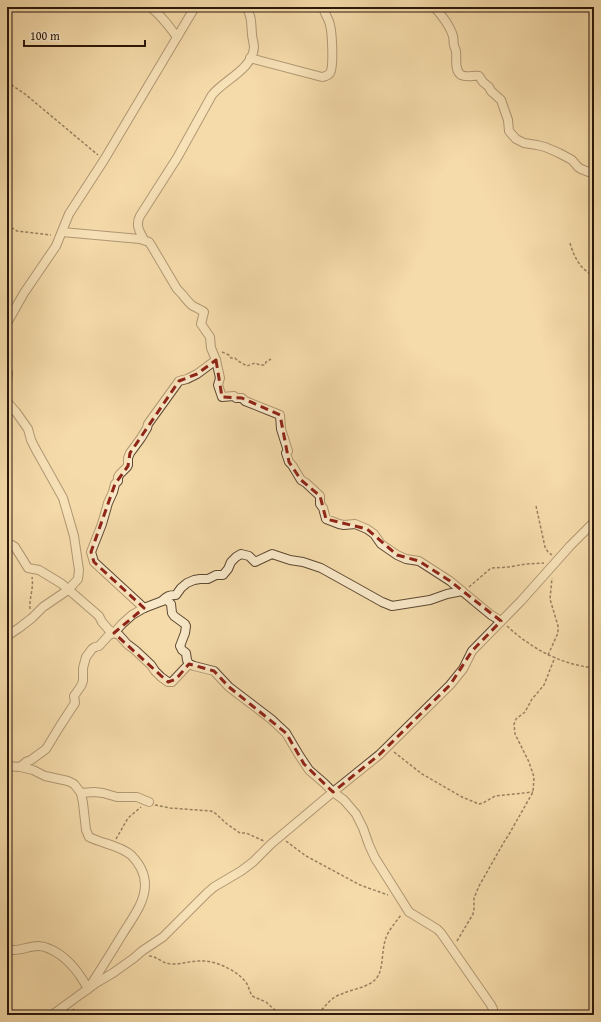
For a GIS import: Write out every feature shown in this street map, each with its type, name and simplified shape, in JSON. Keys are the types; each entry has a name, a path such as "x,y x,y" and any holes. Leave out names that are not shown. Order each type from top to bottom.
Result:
{"street":[{"path":"150,7 167,23 177,37"},
{"path":"7,323 24,293 56,246 69,214 104,160 195,7"},
{"path":"144,240 137,224 140,216 177,158 212,95 217,89 244,68 252,55 254,46 250,13 246,7"},
{"path":"250,58 322,77 328,76 331,72 333,64 330,25 323,7"},
{"path":"434,7 442,15 453,35 458,72 467,77 479,76 491,91 501,100 508,120 509,131 516,139 524,143 545,147 559,153 572,160 581,169 594,174"},
{"path":"61,234 144,240 149,242 177,289 192,305 204,312 201,324 210,337 212,351 216,360 220,378 218,385 222,397 234,396 236,398 242,398 245,401 280,415 281,429 288,451 286,453 289,462 301,480 320,496 320,504 323,508 326,519 344,525 359,525 374,534 381,544 397,555 406,559 418,561 443,575 491,615 501,621"},
{"path":"144,608 94,562 91,552 115,484 118,481 118,477 127,467 130,453 141,438 148,424 179,381 188,379 197,374 216,360"},
{"path":"7,371 7,384"},
{"path":"7,399 8,403 26,426 35,448 64,498 74,536 79,570 78,579 68,590 43,607 32,618 7,636"},
{"path":"52,1015 163,937 214,886 241,871 253,862 280,836 379,755 450,686 463,669 472,650 526,596 570,546 594,522"},
{"path":"7,546 14,546 17,549 28,568 42,571 62,584 99,616 102,622 114,634 119,636 135,650 161,677 168,682 172,682 176,679 189,664"},
{"path":"162,601 165,597 176,595 181,588 194,580 208,580 216,575 223,574 228,570 231,562 241,554 249,556 255,562 272,554 290,560 304,562 321,568 392,606 430,600 462,591"},
{"path":"20,767 22,764 32,760 46,749 75,703 74,696 83,682 83,668 86,657 92,649 99,646 109,635 114,634 127,619 144,608 165,600 168,601 174,616 186,626 180,646 186,653 189,664 214,671 228,687 286,733 308,770 344,800 356,814 371,851 406,908 411,914 439,931 491,1005 493,1015"},
{"path":"7,766 33,770 74,784 81,793 87,835 92,839 130,854 135,859 143,876 145,886 137,911 88,989"},
{"path":"81,793 103,792 117,797 137,797 149,802"},
{"path":"7,947 14,950 44,946 54,951 68,961 88,989"}],"path":[{"path":"7,82 25,94 104,160"},
{"path":"7,225 19,231 61,234"},
{"path":"570,243 578,263 594,276"},
{"path":"212,351 224,352 230,355 231,358 235,358 238,362 247,366 255,363 260,366 265,365 266,362 271,359"},
{"path":"536,506 546,550 557,561"},
{"path":"462,591 492,567 509,567 557,561"},
{"path":"28,568 33,578 30,604 32,618"},
{"path":"548,654 558,633 558,626 550,599 552,578"},
{"path":"501,621 524,641 555,658 571,664 594,668"},
{"path":"452,950 473,914 474,898 484,876 533,792 534,777 529,762 515,734 514,724 516,719 526,712 532,699 544,685 555,658"},
{"path":"387,747 422,774 462,797 479,804 495,796 533,792"},
{"path":"113,846 128,818 139,808 149,802 158,806 170,808 211,811 238,832 246,833 271,844"},
{"path":"280,836 306,856 360,885 401,900"},
{"path":"313,1015 318,1013 332,999 376,979 379,973 385,939 406,908"},
{"path":"138,955 144,957 153,956 168,964 204,961 224,967 232,971 243,980 252,996 266,1002 276,1011 287,1015"}],"highlighted area":[{"path":"216,360 222,397 242,398 280,415 289,462 301,480 320,496 326,519 367,529 397,555 419,561 450,581 501,621 472,651 450,685 379,755 333,792 304,764 286,733 229,687 214,671 189,664 176,679 168,682 114,633 144,608 94,562 91,552 115,484 128,466 130,453 179,381 197,374"}]}
